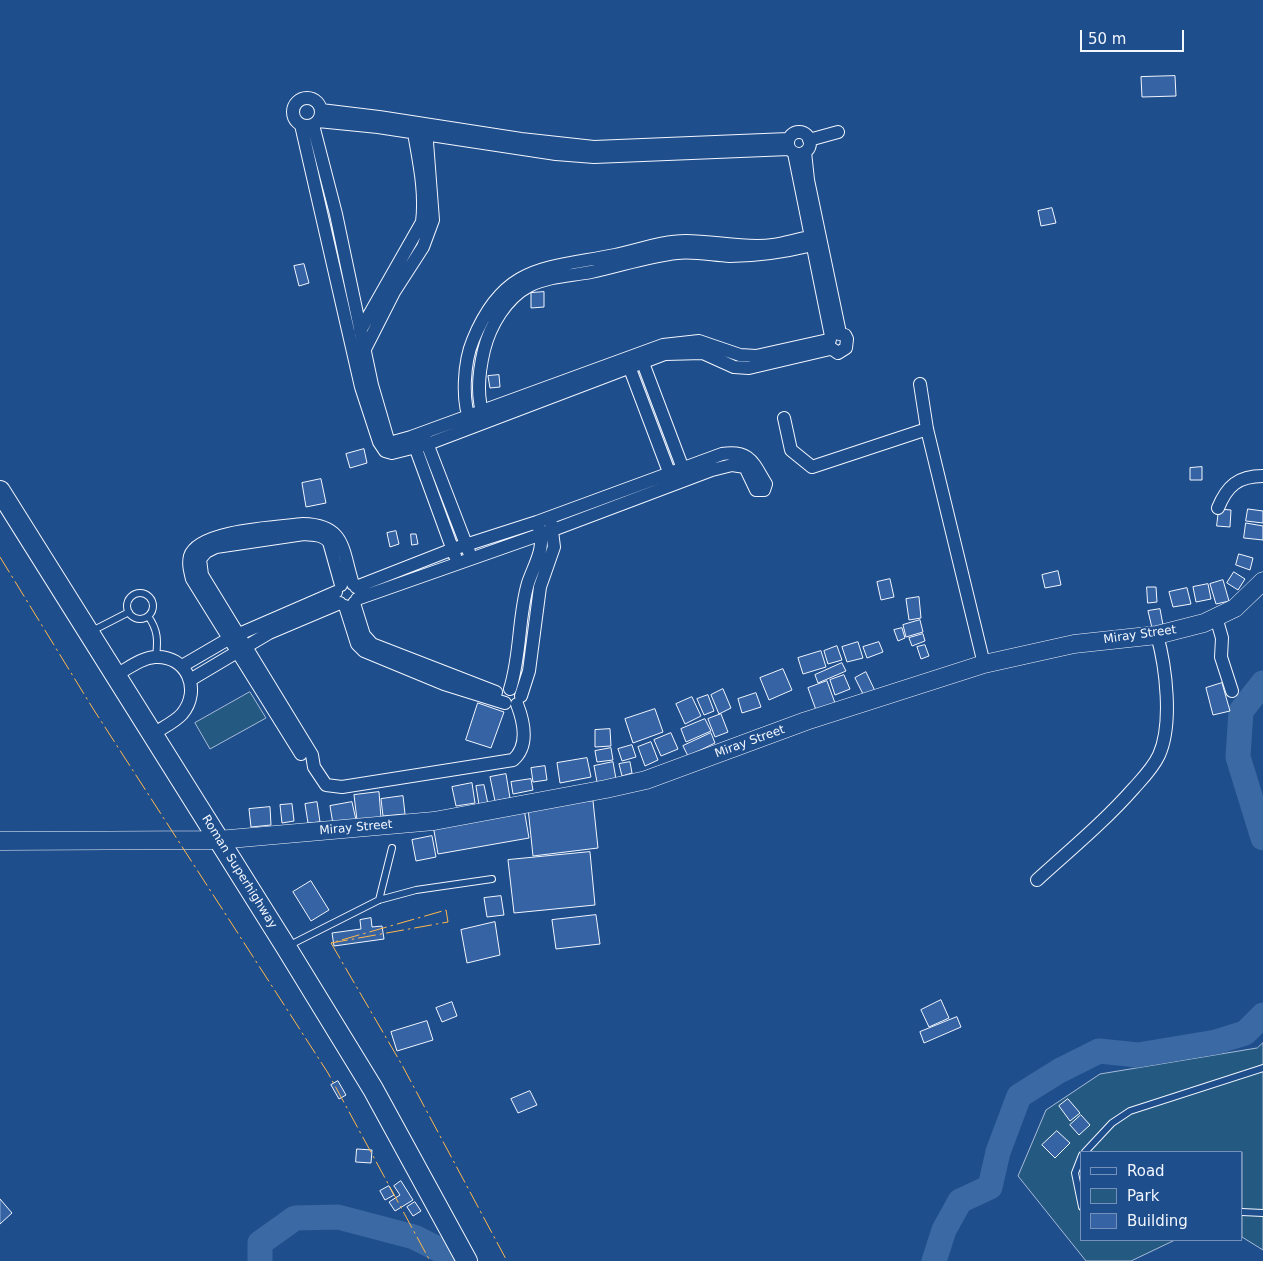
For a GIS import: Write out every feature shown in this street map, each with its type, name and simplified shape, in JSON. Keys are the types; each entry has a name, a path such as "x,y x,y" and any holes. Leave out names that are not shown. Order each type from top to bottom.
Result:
{"main road":[{"name":"Roman Superhighway","path":"0,491 373,1089 466,1261"}],"street":[{"path":"313,120 420,128 495,140 594,152 761,146 797,147 838,132"},
{"path":"313,120 336,214 367,386 382,440 393,442 419,440 473,427 484,416"},
{"path":"313,120 322,215 357,337 364,351 367,386"},
{"path":"357,337 407,261 429,209 420,128"},
{"path":"797,147 812,241 824,281"},
{"path":"419,440 467,415 484,416 641,358 704,348 740,355 756,361 798,353 832,339 808,180 797,147"},
{"path":"322,215 336,214"},
{"path":"473,427 467,415 467,362 473,339 512,290 529,286 557,270 625,259 677,247 773,250 812,241"},
{"path":"364,351 390,289"},
{"path":"484,416 479,379 492,314"},
{"path":"641,358 685,473"},
{"path":"628,363 671,478"},
{"path":"920,384 927,429 984,664"},
{"path":"642,400 656,395"},
{"path":"784,418 791,450 812,467 927,429"},
{"path":"419,440 440,476 471,559"},
{"path":"419,440 428,481 458,564"},
{"path":"659,444 672,440"},
{"path":"182,666 201,653 235,636 348,595 458,564 545,526 586,502 671,478 722,454 737,452 746,455 766,488 764,490 756,490 744,467 740,465 685,473"},
{"path":"428,481 440,476"},
{"path":"1218,508 1224,494 1231,486 1240,480 1263,476"},
{"path":"190,680 282,627 348,595 453,549 591,515 671,478"},
{"path":"586,502 591,515"},
{"path":"441,518 454,513"},
{"path":"511,697 445,679 388,656 362,642 348,595 338,537 303,524 252,536 213,537 202,548 190,555 189,567 192,579 209,595 292,733 312,755 314,766 326,784 342,787 504,763 518,756 523,743 522,717 511,697 517,668 525,600 538,574 545,526"},
{"name":"Miray Street","path":"0,841 218,840 434,821 646,780 806,721 984,664 1074,644 1157,635 1204,623 1235,608 1263,581"},
{"path":"1216,617 1222,638 1221,657 1232,691"},
{"path":"1037,880 1109,816 1146,774 1160,753 1165,730 1166,691 1165,664 1157,635"},
{"path":"201,653 211,669"},
{"path":"116,675 142,660 156,657 169,659 182,666 190,680 192,695 181,714 153,734"}],"lane":[{"path":"141,593 146,595 152,602 148,616 137,618 129,612 127,607 129,598 141,593"},
{"path":"89,632 129,612"},
{"path":"148,616 155,626 158,636 156,657"},
{"path":"379,900 392,848"},
{"path":"286,947 379,900 416,890 492,878"},
{"path":"1086,1151 1112,1123 1130,1111 1263,1068"},
{"path":"1080,1160 1075,1173 1080,1197"},
{"path":"1243,1212 1263,1213"}],"green space":[{"path":"250,692 266,718 210,749 195,723"},
{"path":"1263,1043 1263,1250 1243,1238 1243,1151 1080,1151 1080,1241 1173,1241 1131,1261 1086,1261 1018,1176 1046,1110 1100,1074 1257,1048"}],"building":[{"path":"1175,76 1176,96 1142,97 1141,77"},
{"path":"1052,208 1056,223 1041,226 1038,211"},
{"path":"304,264 309,283 299,286 294,266"},
{"path":"544,292 544,307 531,308 531,293"},
{"path":"499,375 500,387 490,388 488,376"},
{"path":"364,449 367,463 350,468 346,454"},
{"path":"1202,467 1202,480 1190,480 1190,468"},
{"path":"321,479 326,503 306,507 302,483"},
{"path":"1219,509 1231,510 1230,527 1217,526"},
{"path":"1248,509 1263,511 1263,523 1246,521"},
{"path":"1246,523 1263,526 1263,540 1244,538"},
{"path":"396,531 399,544 390,547 387,533"},
{"path":"411,534 416,534 418,544 412,545"},
{"path":"1239,554 1253,558 1250,570 1236,565"},
{"path":"1058,571 1061,585 1045,588 1042,575"},
{"path":"1234,572 1245,579 1238,590 1227,583"},
{"path":"890,579 894,597 881,600 877,582"},
{"path":"1223,580 1229,601 1216,604 1210,584"},
{"path":"1208,584 1211,599 1196,602 1193,587"},
{"path":"1147,587 1156,587 1157,602 1148,603"},
{"path":"1187,588 1191,604 1173,607 1169,592"},
{"path":"919,597 921,618 909,620 906,599"},
{"path":"1160,609 1163,625 1152,628 1148,611"},
{"path":"920,620 923,632 906,637 903,625"},
{"path":"902,628 905,638 898,641 894,630"},
{"path":"923,634 925,641 912,646 909,638"},
{"path":"858,642 863,658 847,662 842,647"},
{"path":"879,642 883,652 867,658 863,647"},
{"path":"925,645 929,656 921,659 917,647"},
{"path":"837,646 842,660 828,664 824,651"},
{"path":"821,651 826,667 803,674 798,658"},
{"path":"842,663 846,671 818,683 815,675"},
{"path":"783,669 792,690 769,700 760,678"},
{"path":"866,672 876,693 865,698 855,678"},
{"path":"844,675 850,689 835,695 830,680"},
{"path":"827,681 835,703 816,710 808,688"},
{"path":"1222,683 1230,711 1213,715 1206,688"},
{"path":"723,689 731,708 719,714 711,695"},
{"path":"756,693 761,707 742,713 738,699"},
{"path":"708,695 714,711 704,715 697,699"},
{"path":"692,697 701,716 685,724 676,704"},
{"path":"478,703 504,712 491,748 466,740"},
{"path":"655,709 663,732 633,743 625,719"},
{"path":"721,714 728,732 715,737 708,719"},
{"path":"705,719 711,731 686,742 681,729"},
{"path":"610,729 611,746 595,747 595,730"},
{"path":"671,733 678,749 661,756 654,740"},
{"path":"711,733 715,743 688,756 683,746"},
{"path":"651,742 658,760 645,766 638,747"},
{"path":"632,745 636,757 622,761 618,749"},
{"path":"611,748 613,760 597,762 595,751"},
{"path":"587,758 591,777 560,783 557,763"},
{"path":"613,762 616,779 597,782 594,766"},
{"path":"630,762 632,773 622,776 619,764"},
{"path":"545,766 547,780 533,782 531,768"},
{"path":"506,774 510,798 495,801 490,777"},
{"path":"531,779 533,790 513,794 511,782"},
{"path":"472,783 475,803 456,806 452,787"},
{"path":"484,785 488,804 479,805 476,786"},
{"path":"379,792 381,818 357,820 354,795"},
{"path":"403,796 405,814 383,816 381,799"},
{"path":"593,801 598,848 533,856 528,808"},
{"path":"317,802 320,822 308,823 305,804"},
{"path":"352,802 356,820 333,824 330,806"},
{"path":"292,804 294,821 282,823 280,805"},
{"path":"270,807 271,825 251,827 249,809"},
{"path":"524,809 529,838 438,854 433,825"},
{"path":"432,836 436,857 416,861 412,840"},
{"path":"590,852 595,905 514,913 508,860"},
{"path":"311,881 329,910 311,921 293,892"},
{"path":"501,896 504,915 487,917 484,898"},
{"path":"596,915 600,944 556,949 552,920"},
{"path":"371,918 372,927 382,926 384,939 334,946 332,933 361,929 360,920"},
{"path":"495,922 500,955 467,963 461,930"},
{"path":"941,1000 949,1018 929,1027 921,1010"},
{"path":"452,1002 457,1016 442,1022 436,1008"},
{"path":"957,1017 961,1027 924,1043 920,1032"},
{"path":"427,1021 433,1040 397,1051 391,1032"},
{"path":"338,1081 346,1095 339,1099 331,1085"},
{"path":"530,1091 537,1105 518,1113 511,1099"},
{"path":"1068,1099 1080,1113 1070,1121 1059,1106"},
{"path":"1081,1115 1090,1125 1079,1135 1070,1125"},
{"path":"1057,1131 1070,1143 1055,1158 1042,1145"},
{"path":"357,1149 372,1150 371,1163 356,1162"},
{"path":"401,1181 413,1200 395,1211 389,1202 400,1195 394,1186"},
{"path":"389,1186 394,1195 385,1200 380,1191"},
{"path":"0,1199 12,1213 0,1224"},
{"path":"415,1202 421,1211 413,1216 407,1207"}],"waterway":[{"path":"1263,683 1241,711 1238,757 1263,838"},
{"path":"934,1261 944,1230 960,1201 990,1187 998,1152 1019,1096 1059,1071 1099,1051 1138,1055 1216,1042 1245,1033 1263,1015"},
{"path":"260,1261 260,1243 295,1218 338,1217 414,1237 462,1261"}],"power":[{"path":"0,557 92,707 328,1073 430,1261"},
{"path":"446,910 448,922 331,943 446,910"},
{"path":"331,943 402,1065 507,1261"}]}
